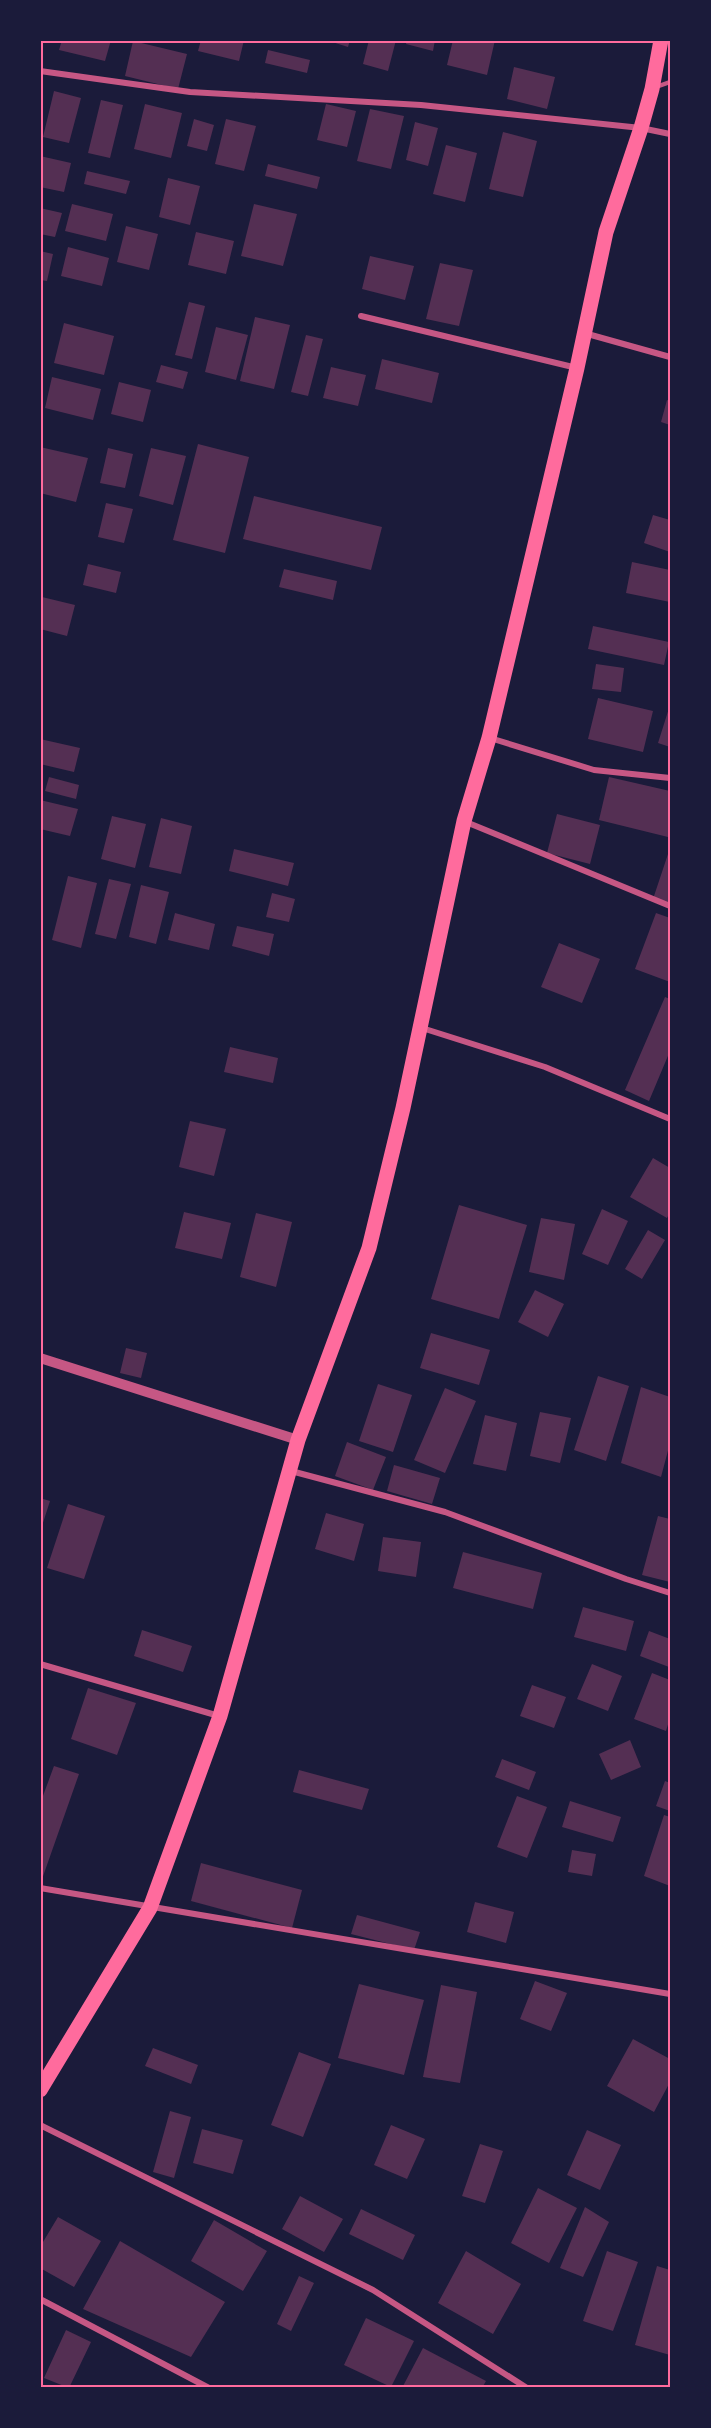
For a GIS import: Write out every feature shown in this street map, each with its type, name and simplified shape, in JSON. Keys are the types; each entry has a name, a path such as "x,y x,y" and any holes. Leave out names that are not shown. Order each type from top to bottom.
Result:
{"main road":[{"path":"40,2090 150,1908 220,1716 298,1440 369,1248 403,1108 464,821 489,738 578,368 583,333 606,232 641,128 652,89 661,40"}],"street":[{"path":"40,71 190,92 422,105 641,128 670,134"},
{"path":"361,316 578,368"},
{"path":"583,333 670,357"},
{"path":"489,738 594,770 670,778"},
{"path":"464,821 670,906"},
{"path":"419,1027 545,1067 670,1119"},
{"path":"40,1358 298,1440"},
{"path":"291,1471 445,1512 670,1593"},
{"path":"40,1664 220,1716"},
{"path":"40,1888 670,1994"},
{"path":"40,2125 373,2290 527,2388"},
{"path":"40,2299 209,2388"}],"lane":[{"path":"652,89 670,82"}],"building":[{"path":"62,40 111,40 105,61 59,50"},
{"path":"201,40 244,40 239,61 198,51"},
{"path":"326,40 350,40 348,47"},
{"path":"369,40 396,40 388,71 363,64"},
{"path":"407,40 435,40 433,51 406,44"},
{"path":"453,40 495,40 487,75 447,65"},
{"path":"133,41 187,54 178,89 125,76"},
{"path":"268,50 310,60 307,73 265,63"},
{"path":"514,67 555,77 547,109 507,99"},
{"path":"54,91 81,98 69,143 43,137"},
{"path":"101,100 123,105 110,158 88,153"},
{"path":"145,104 182,113 171,158 134,149"},
{"path":"326,104 356,111 347,147 317,140"},
{"path":"370,109 404,116 391,169 357,161"},
{"path":"194,119 214,125 207,151 187,146"},
{"path":"226,119 256,126 244,171 215,164"},
{"path":"415,122 438,128 428,166 406,160"},
{"path":"503,132 537,141 523,197 489,189"},
{"path":"446,145 477,153 465,202 433,194"},
{"path":"40,156 71,163 64,192 40,187"},
{"path":"268,164 320,177 317,189 265,176"},
{"path":"87,171 130,181 126,194 84,184"},
{"path":"168,178 200,186 190,225 159,217"},
{"path":"72,204 113,214 106,241 65,231"},
{"path":"254,204 297,214 283,266 241,256"},
{"path":"40,208 62,213 55,237 40,234"},
{"path":"126,226 158,234 149,270 117,262"},
{"path":"196,232 234,241 226,274 188,265"},
{"path":"68,247 109,258 102,286 61,276"},
{"path":"40,251 53,254 47,281 40,280"},
{"path":"370,256 414,266 405,300 362,289"},
{"path":"440,263 473,270 459,326 426,319"},
{"path":"189,302 205,306 192,359 175,355"},
{"path":"255,317 290,325 274,389 240,381"},
{"path":"64,323 114,336 104,375 54,363"},
{"path":"216,327 248,335 236,380 205,372"},
{"path":"306,335 323,339 308,396 291,392"},
{"path":"382,359 439,373 432,403 375,389"},
{"path":"161,365 188,372 183,389 156,382"},
{"path":"331,367 366,375 358,406 323,398"},
{"path":"52,377 101,389 93,420 45,408"},
{"path":"119,382 151,390 143,422 111,414"},
{"path":"667,400 670,401 670,425 661,422"},
{"path":"198,444 249,457 225,553 173,540"},
{"path":"40,447 88,458 76,502 40,493"},
{"path":"108,448 133,454 125,488 100,483"},
{"path":"151,448 186,456 173,505 139,496"},
{"path":"254,496 382,527 371,570 243,539"},
{"path":"106,503 133,509 124,543 98,537"},
{"path":"653,515 670,520 670,552 644,543"},
{"path":"632,562 670,570 670,602 626,593"},
{"path":"88,564 121,572 116,593 83,585"},
{"path":"284,569 337,581 333,600 279,587"},
{"path":"42,597 75,605 67,636 40,629"},
{"path":"593,626 669,642 664,665 588,649"},
{"path":"596,664 624,668 621,692 592,689"},
{"path":"598,698 653,711 643,752 588,739"},
{"path":"670,705 670,747 658,743"},
{"path":"40,739 80,748 74,772 40,764"},
{"path":"49,777 79,785 76,799 45,791"},
{"path":"609,777 670,791 668,837 599,820"},
{"path":"40,800 78,809 70,836 40,829"},
{"path":"557,814 600,825 590,864 547,853"},
{"path":"112,816 146,824 135,868 101,859"},
{"path":"161,818 192,826 181,874 149,867"},
{"path":"670,848 670,904 653,899"},
{"path":"234,849 294,863 288,886 229,871"},
{"path":"68,876 97,883 81,948 52,940"},
{"path":"109,879 131,884 116,939 95,934"},
{"path":"141,885 169,892 156,944 129,937"},
{"path":"272,893 295,899 289,922 266,917"},
{"path":"175,913 215,924 209,950 168,940"},
{"path":"656,913 670,918 670,982 635,969"},
{"path":"237,926 274,934 269,956 232,946"},
{"path":"559,943 600,959 582,1003 541,987"},
{"path":"665,997 670,999 670,1051 649,1101 625,1090"},
{"path":"230,1047 278,1058 273,1083 224,1072"},
{"path":"190,1121 226,1129 214,1176 179,1167"},
{"path":"653,1158 670,1168 670,1212 667,1218 630,1197"},
{"path":"459,1205 527,1225 499,1319 431,1299"},
{"path":"602,1209 628,1221 608,1265 582,1254"},
{"path":"184,1212 231,1223 222,1259 175,1248"},
{"path":"256,1213 292,1222 276,1287 240,1277"},
{"path":"541,1218 575,1224 564,1280 529,1272"},
{"path":"648,1230 665,1240 642,1279 625,1269"},
{"path":"535,1290 564,1304 548,1337 518,1322"},
{"path":"431,1333 490,1350 479,1385 420,1368"},
{"path":"126,1348 147,1353 141,1378 120,1373"},
{"path":"598,1376 629,1386 606,1461 574,1450"},
{"path":"378,1384 412,1395 393,1452 359,1441"},
{"path":"641,1387 670,1397 670,1443 661,1477 621,1463"},
{"path":"445,1388 476,1401 445,1473 414,1460"},
{"path":"540,1412 571,1418 560,1463 530,1456"},
{"path":"485,1415 517,1423 506,1471 473,1464"},
{"path":"347,1442 386,1457 373,1490 335,1476"},
{"path":"394,1465 440,1478 432,1504 387,1491"},
{"path":"40,1498 50,1501 41,1529 40,1529"},
{"path":"68,1504 105,1516 84,1579 47,1568"},
{"path":"326,1513 364,1524 354,1561 315,1549"},
{"path":"658,1516 670,1519 670,1582 642,1575"},
{"path":"383,1537 421,1542 416,1577 378,1571"},
{"path":"463,1552 542,1573 533,1609 453,1588"},
{"path":"583,1607 634,1621 626,1651 574,1637"},
{"path":"142,1630 192,1646 183,1672 134,1656"},
{"path":"649,1631 670,1639 669,1667 640,1656"},
{"path":"592,1664 622,1676 608,1711 577,1699"},
{"path":"652,1673 670,1680 670,1718 666,1731 634,1719"},
{"path":"532,1685 566,1697 554,1728 520,1716"},
{"path":"88,1688 136,1703 117,1755 71,1739"},
{"path":"630,1740 641,1767 611,1780 599,1754"},
{"path":"502,1759 536,1772 529,1790 495,1777"},
{"path":"54,1766 79,1774 41,1882 40,1804"},
{"path":"299,1770 369,1789 362,1810 293,1792"},
{"path":"665,1781 670,1783 670,1811 656,1806"},
{"path":"517,1796 547,1807 527,1858 497,1847"},
{"path":"570,1801 621,1817 613,1842 562,1827"},
{"path":"664,1815 670,1817 670,1886 644,1876"},
{"path":"572,1850 596,1854 592,1876 568,1872"},
{"path":"201,1863 302,1890 292,1928 191,1901"},
{"path":"475,1902 514,1912 506,1943 467,1932"},
{"path":"357,1915 420,1932 414,1950 351,1934"},
{"path":"535,1981 567,1993 551,2031 520,2019"},
{"path":"359,1984 424,2000 404,2075 338,2058"},
{"path":"441,1985 477,1992 460,2083 423,2077"},
{"path":"633,2039 670,2059 670,2082 654,2112 607,2086"},
{"path":"153,2048 198,2065 191,2084 145,2066"},
{"path":"299,2052 331,2064 303,2137 271,2125"},
{"path":"170,2111 191,2117 174,2178 153,2172"},
{"path":"391,2125 425,2139 407,2179 374,2165"},
{"path":"202,2129 243,2140 233,2174 193,2163"},
{"path":"587,2130 621,2145 600,2190 567,2175"},
{"path":"480,2144 503,2151 485,2203 462,2196"},
{"path":"538,2188 577,2208 549,2263 511,2243"},
{"path":"300,2196 343,2219 324,2252 282,2229"},
{"path":"585,2207 609,2222 583,2277 560,2268"},
{"path":"361,2209 415,2235 403,2260 349,2234"},
{"path":"58,2217 101,2241 74,2287 40,2268 40,2247"},
{"path":"214,2220 267,2251 243,2291 191,2261"},
{"path":"120,2241 225,2302 191,2357 83,2309"},
{"path":"466,2251 521,2284 493,2334 438,2303"},
{"path":"607,2251 638,2262 613,2331 583,2321"},
{"path":"657,2266 670,2270 670,2355 635,2345"},
{"path":"299,2276 314,2283 291,2331 277,2324"},
{"path":"366,2318 414,2341 391,2387 344,2365"},
{"path":"66,2330 91,2342 69,2388 44,2378"},
{"path":"423,2348 486,2381 482,2388 402,2388"}]}
